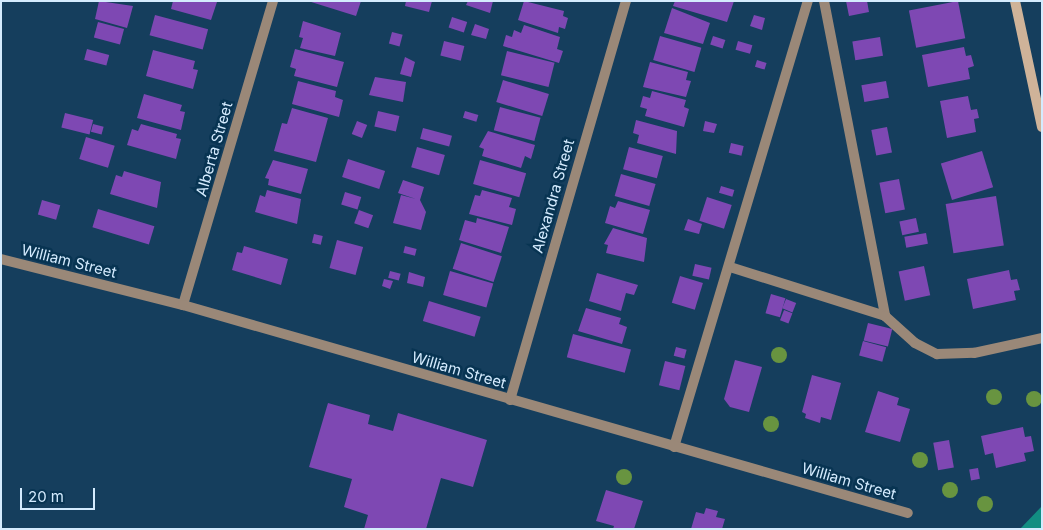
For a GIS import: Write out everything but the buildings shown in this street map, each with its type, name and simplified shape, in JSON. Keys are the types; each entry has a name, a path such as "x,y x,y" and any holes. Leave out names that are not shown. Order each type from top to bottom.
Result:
{"main road":[{"path":"1015,1 1042,127"}],"street":[{"name":"Alberta Street","path":"184,305 272,1"},
{"name":"Alexandra Street","path":"510,400 626,1"},
{"path":"674,447 730,267 808,1"},
{"path":"824,1 885,316"},
{"name":"William Street","path":"1,259 184,305 908,513"},
{"path":"730,267 885,316 915,343 937,354 974,353 1042,338"}],"shaded area":[{"path":"1042,506 1042,529 1020,529"}]}
